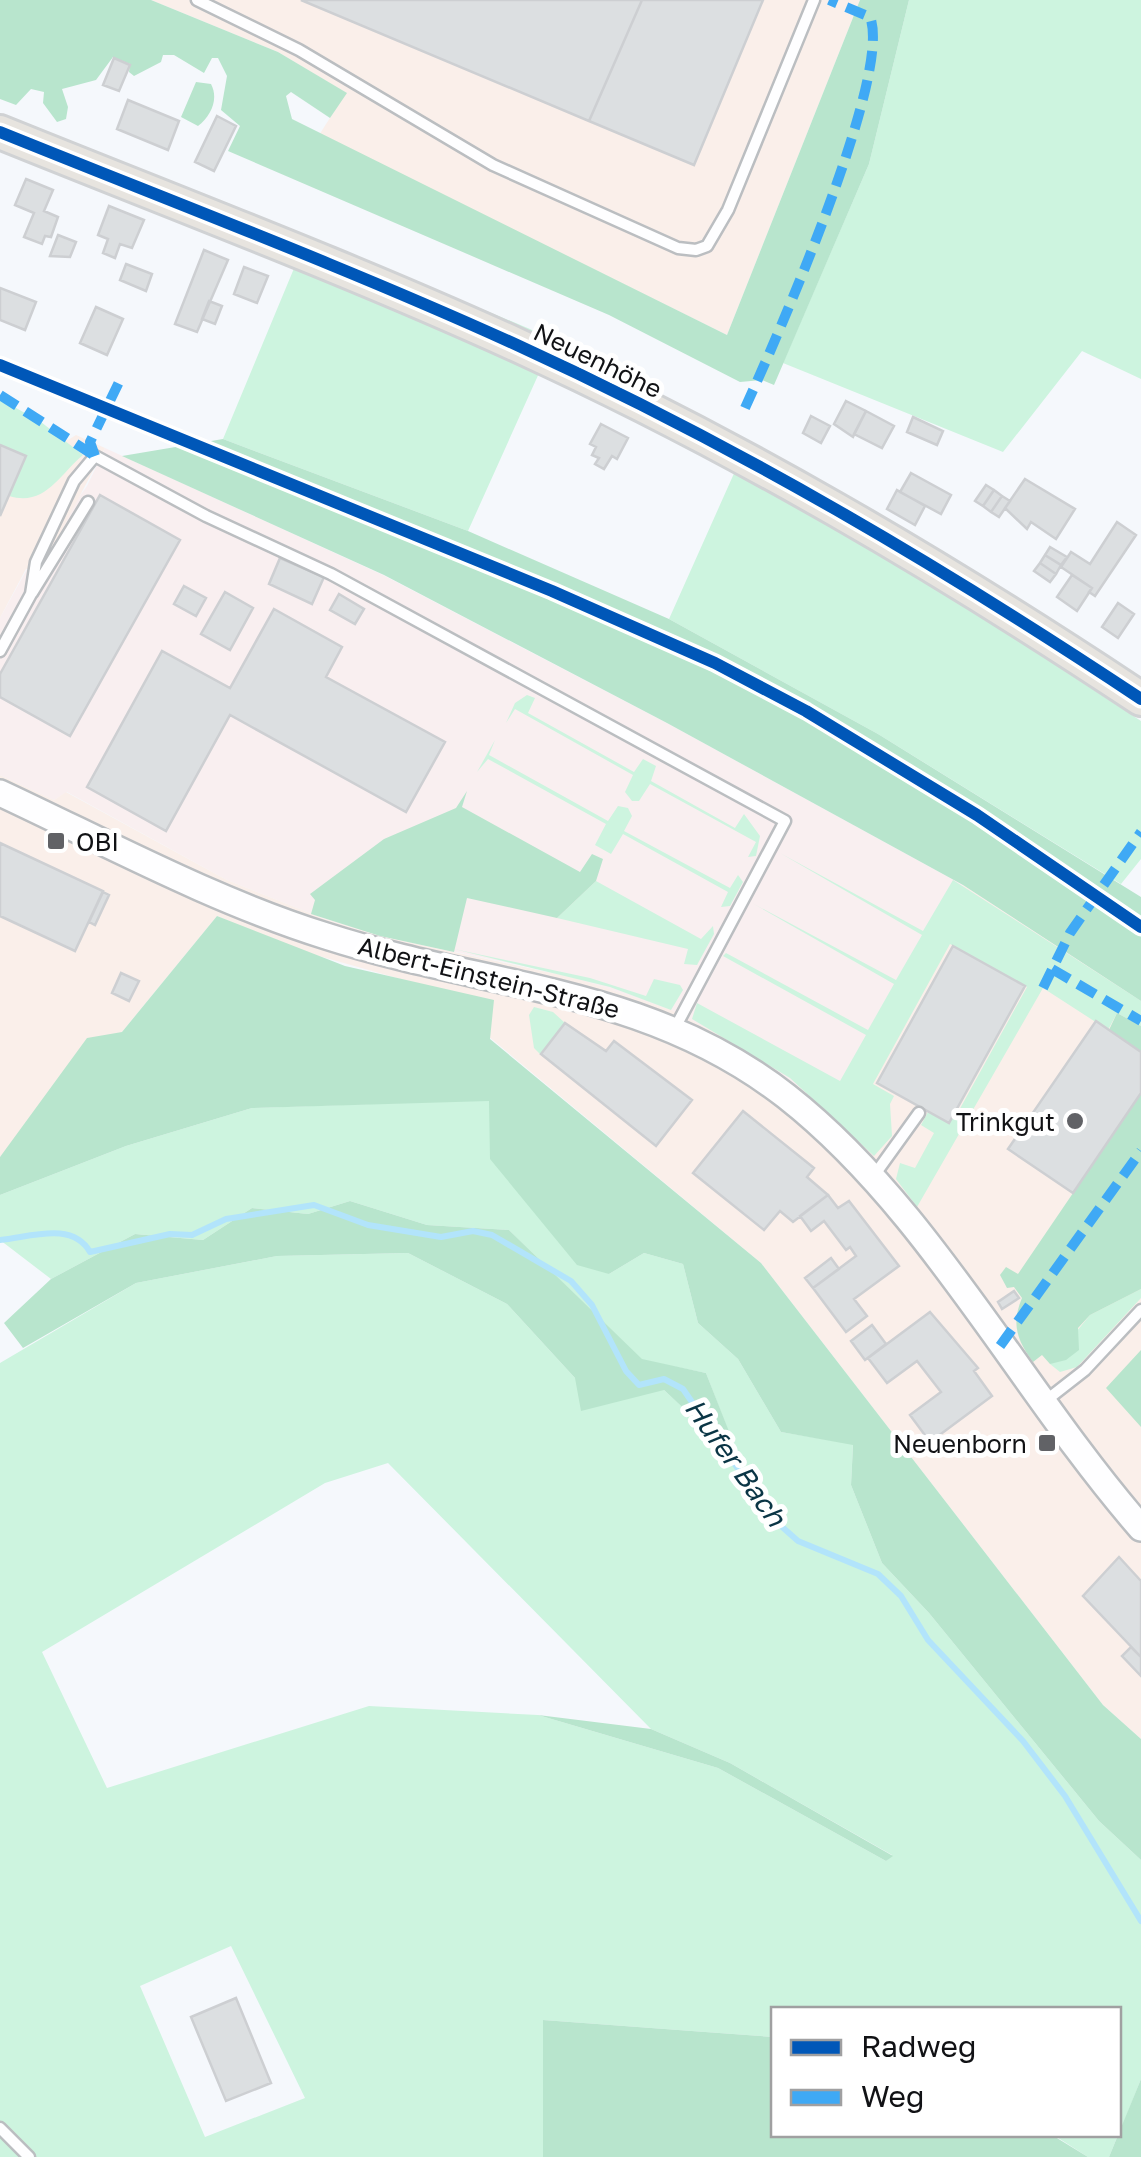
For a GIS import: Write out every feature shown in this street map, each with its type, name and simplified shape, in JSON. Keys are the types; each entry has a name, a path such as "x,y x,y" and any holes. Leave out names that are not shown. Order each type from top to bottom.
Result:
{"main road":[{"name":"Neuenhöhe","path":"0,132 392,290 674,421 919,556 1141,699"}],"street":[{"name":"Albert-Einstein-Straße","path":"0,794 312,932 378,952 568,993 674,1029 763,1078 824,1129 872,1178 1141,1528"}],"lane":[{"path":"196,0 299,50 493,165 678,248 696,250 707,246 728,210 814,0"},
{"path":"32,594 36,562 74,481 95,456 206,516 332,574 785,821 674,1029"},
{"path":"0,651 88,502"},
{"path":"872,1178 919,1113"},
{"path":"1043,1404 1085,1370 1141,1310"},
{"path":"0,2128 28,2157"}],"shaded area":[{"path":"151,0 860,0 727,335 319,135 346,93 278,52"},
{"path":"0,399 68,440 76,435 105,448 43,566 26,569 0,618"},
{"name":"OBI","path":"105,448 383,575 667,723 963,885 834,1115 547,971 380,936 325,919 227,880 67,792 54,800 0,775 0,618 27,569 87,486"},
{"path":"0,775 54,800 66,792 227,880 325,919 380,936 575,978 671,1010 749,1050 834,1114 963,885 1141,1001 1141,1739 1103,1705 761,1263 429,987 294,949 217,916 122,1032 0,1157"}],"green space":[{"path":"0,0 151,0 278,52 347,93 330,118 291,92 286,96 292,119 727,335 860,0 909,0 869,164 774,385 762,380 740,382 609,315 228,151 240,126 221,110 227,76 218,58 212,58 204,73 174,55 163,55 161,62 134,76 129,72 130,64 113,57 96,80 62,89 68,107 66,119 57,122 43,103 44,92 31,89 16,105 0,99"},
{"path":"909,0 1141,0 1141,379 1082,351 1003,452 783,363 869,164"},
{"path":"196,82 211,84 214,95 210,112 198,126 181,117"},
{"path":"225,202 530,329 702,417 221,206"},
{"path":"295,266 540,371 468,531 223,439"},
{"path":"0,399 41,422 83,455 50,487 32,497 9,496 26,456 0,445"},
{"path":"223,439 468,531 669,619 878,734 1141,897 1141,1001 963,885 667,723 384,575 122,456"},
{"path":"736,469 919,576 1141,721 1141,859 1121,884 878,734 669,619"},
{"path":"527,695 535,698 528,713 634,772 643,759 656,766 651,781 735,828 744,814 760,836 756,856 748,857 756,842 650,784 639,801 632,801 625,792 633,775 515,709 506,723 515,703"},
{"path":"495,740 489,755 608,821 618,806 628,808 632,816 624,831 730,888 738,875 743,882 730,906 721,907 728,892 623,834 611,854 595,845 606,824 488,759 477,772"},
{"path":"467,791 462,807 580,872 592,854 603,859 596,881 557,918 467,898 454,952 380,936 311,914 315,900 310,894 384,839 456,808"},
{"path":"780,853 923,931 953,880 1141,1001 1141,1026 1117,1013 1108,1030 1043,988 917,1207 896,1179 900,1163 915,1168 934,1133 921,1125 928,1112 948,1123 957,1114 1027,987 950,944 873,1084 894,1096 890,1104 892,1136 874,1156 790,1078 692,1019 697,1003 840,1081 866,1035 723,956 726,953 868,1030 894,984 752,903 896,980 922,935"},
{"path":"596,881 701,939 713,926 714,934 697,965 684,964 688,949 557,918"},
{"path":"217,916 345,966 494,1000 490,1039 761,1263 1103,1705 1141,1739 1141,1860 1099,1821 929,1613 882,1563 851,1485 853,1445 781,1432 738,1359 698,1323 683,1264 644,1253 609,1274 577,1265 490,1159 489,1101 252,1108 126,1146 0,1195 0,1157 87,1038 122,1032"},
{"path":"454,949 590,978 646,996 654,979 680,985 683,990 671,1010 610,987"},
{"path":"534,1007 553,1012 565,1023 540,1054 534,1048 529,1015"},
{"path":"1117,1013 1141,1026 1141,1052 1109,1030"},
{"path":"1141,1093 1141,1289 1090,1315 1078,1328 1079,1350 1066,1360 1050,1364 1042,1355 1033,1362 1017,1332 1022,1298 1014,1287 1007,1288 1000,1275 1006,1267 1018,1274"},
{"path":"489,1100 609,1274 644,1253 683,1264 698,1323 738,1359 781,1432 853,1444 851,1485 882,1563 929,1613 1099,1821 1141,1860 1141,2079 1121,2129 1121,2007 771,2007 771,2037 543,2020 543,2157 0,2157 0,1363 136,1283 277,1256 408,1253 507,1304 575,1378 664,1390 739,1459 706,1373 642,1360 509,1230 427,1225 350,1201 308,1214 252,1208 203,1240 135,1234 51,1279 0,1240 0,1195 126,1146 252,1108","holes":["388,1463 651,1729 730,1763 892,1855 886,1861 718,1768 538,1715 369,1706 107,1788 42,1652 325,1483","231,1946 305,2098 205,2137 140,1986"]},
{"path":"350,1201 427,1225 509,1230 642,1359 706,1373 741,1462 664,1390 581,1411 575,1378 507,1304 408,1253 277,1256 136,1283 23,1348 4,1323 51,1279 135,1234 203,1240 252,1208 308,1214"},
{"path":"1141,1289 1141,1298 1077,1367 1060,1372 1050,1364 1090,1315"},
{"path":"1141,1350 1141,1427 1106,1388"},
{"path":"538,1715 651,1729 730,1763 893,1856 886,1861 718,1768"},
{"path":"543,2020 771,2037 771,2137 1055,2137 1088,2157 543,2157"},
{"path":"1141,2079 1141,2157 1109,2157 1117,2137 1121,2137 1121,2128"},
{"path":"1057,2137 1117,2137 1109,2157 1088,2157"}],"building":[{"path":"301,0 642,0 589,121"},
{"path":"642,0 763,0 694,165 589,121"},
{"path":"114,58 130,65 119,91 103,85"},
{"path":"128,100 179,121 168,150 117,129"},
{"path":"217,116 236,126 214,171 195,162"},
{"path":"26,179 53,190 44,211 58,217 51,237 45,236 42,244 24,237 34,213 15,205"},
{"path":"109,206 144,220 132,248 120,244 115,258 103,253 108,239 98,235"},
{"path":"58,235 76,242 70,257 50,256"},
{"path":"204,250 228,260 197,332 175,324"},
{"path":"126,264 152,274 146,291 120,280"},
{"path":"244,267 268,276 257,303 234,294"},
{"path":"0,288 36,302 25,330 0,320"},
{"path":"209,301 222,306 215,324 202,319"},
{"path":"96,307 123,319 107,355 80,343"},
{"path":"846,401 866,411 853,437 834,424"},
{"path":"866,411 894,426 882,448 854,434"},
{"path":"811,416 830,426 821,443 803,433"},
{"path":"913,417 943,431 937,445 907,432"},
{"path":"601,424 628,438 617,459 612,456 604,469 595,464 599,458 592,455 596,447 590,444"},
{"path":"0,445 26,456 0,516"},
{"path":"911,473 951,495 941,514 900,492"},
{"path":"1025,479 1075,509 1056,539 1031,522 1027,529 1005,508"},
{"path":"986,485 994,490 983,506 975,501"},
{"path":"897,490 925,506 915,525 887,509"},
{"path":"994,490 1002,496 991,512 983,506"},
{"path":"100,495 180,540 70,736 0,697 0,674"},
{"path":"1002,496 1010,501 999,517 991,512"},
{"path":"1117,522 1136,535 1095,596 1089,592 1092,588 1061,567 1071,552 1090,564"},
{"path":"1050,547 1067,557 1061,565 1045,555"},
{"path":"1045,555 1061,565 1056,574 1040,563"},
{"path":"280,558 324,577 312,604 269,584"},
{"path":"1040,563 1056,574 1050,582 1034,571"},
{"path":"1072,575 1092,588 1077,611 1057,597"},
{"path":"184,586 206,598 196,616 174,604"},
{"path":"225,592 253,608 230,650 201,634"},
{"path":"339,594 364,609 355,624 330,610"},
{"path":"1118,603 1134,614 1118,638 1102,627"},
{"path":"274,609 342,647 326,677 445,742 406,812 230,715 166,831 87,787 162,651 230,688"},
{"path":"0,843 103,891 75,951 0,916"},
{"path":"103,892 109,895 95,925 89,922"},
{"path":"953,946 1025,986 949,1123 877,1083"},
{"path":"121,973 139,981 129,1001 112,993"},
{"name":"Trinkgut","path":"1096,1021 1141,1052 1141,1093 1073,1193 1008,1149"},
{"path":"565,1023 606,1051 614,1041 692,1100 656,1146 541,1054"},
{"path":"743,1111 814,1168 807,1177 828,1195 793,1222 780,1211 764,1230 693,1173"},
{"path":"828,1195 838,1208 849,1201 899,1266 854,1299 867,1316 846,1332 813,1288 856,1256 850,1247 846,1250 824,1221 811,1231 800,1216"},
{"path":"831,1258 839,1269 813,1288 805,1278"},
{"path":"1014,1291 1019,1298 1002,1309 998,1302"},
{"path":"930,1312 978,1368 974,1371 992,1396 930,1442 910,1415 941,1392 917,1361 887,1383 868,1358"},
{"path":"872,1325 886,1344 865,1360 851,1341"},
{"path":"1119,1557 1141,1581 1141,1657 1083,1596"},
{"path":"1131,1647 1141,1657 1141,1676 1122,1656"},
{"path":"236,1998 271,2083 226,2101 191,2017"}],"waterway":[{"name":"Hufer Bach","path":"0,1240 62,1234 82,1242 90,1252 170,1234 192,1235 226,1219 314,1205 368,1225 441,1237 473,1231 492,1235 571,1281 592,1305 626,1371 639,1385 664,1379 683,1389 772,1518 798,1541 878,1574 901,1596 928,1640 1023,1741 1065,1796 1141,1921"}],"marked path":[{"path":"745,408 827,210 864,93 872,48 870,17 829,0"},
{"path":"95,456 90,442 121,378"},
{"path":"0,395 95,456"},
{"path":"1043,988 1070,933 1141,832"},
{"path":"1052,969 1141,1021"},
{"path":"1000,1346 1141,1151"}],"cycle path":[{"path":"0,132 389,289 598,383 836,510 1141,699"},
{"path":"0,365 552,591 715,663 806,711 977,815 1141,927"}],"place":[{"name":"OBI","path":"56,841"},
{"name":"Trinkgut","path":"1075,1121"},
{"name":"Neuenborn","path":"1047,1443"}]}
